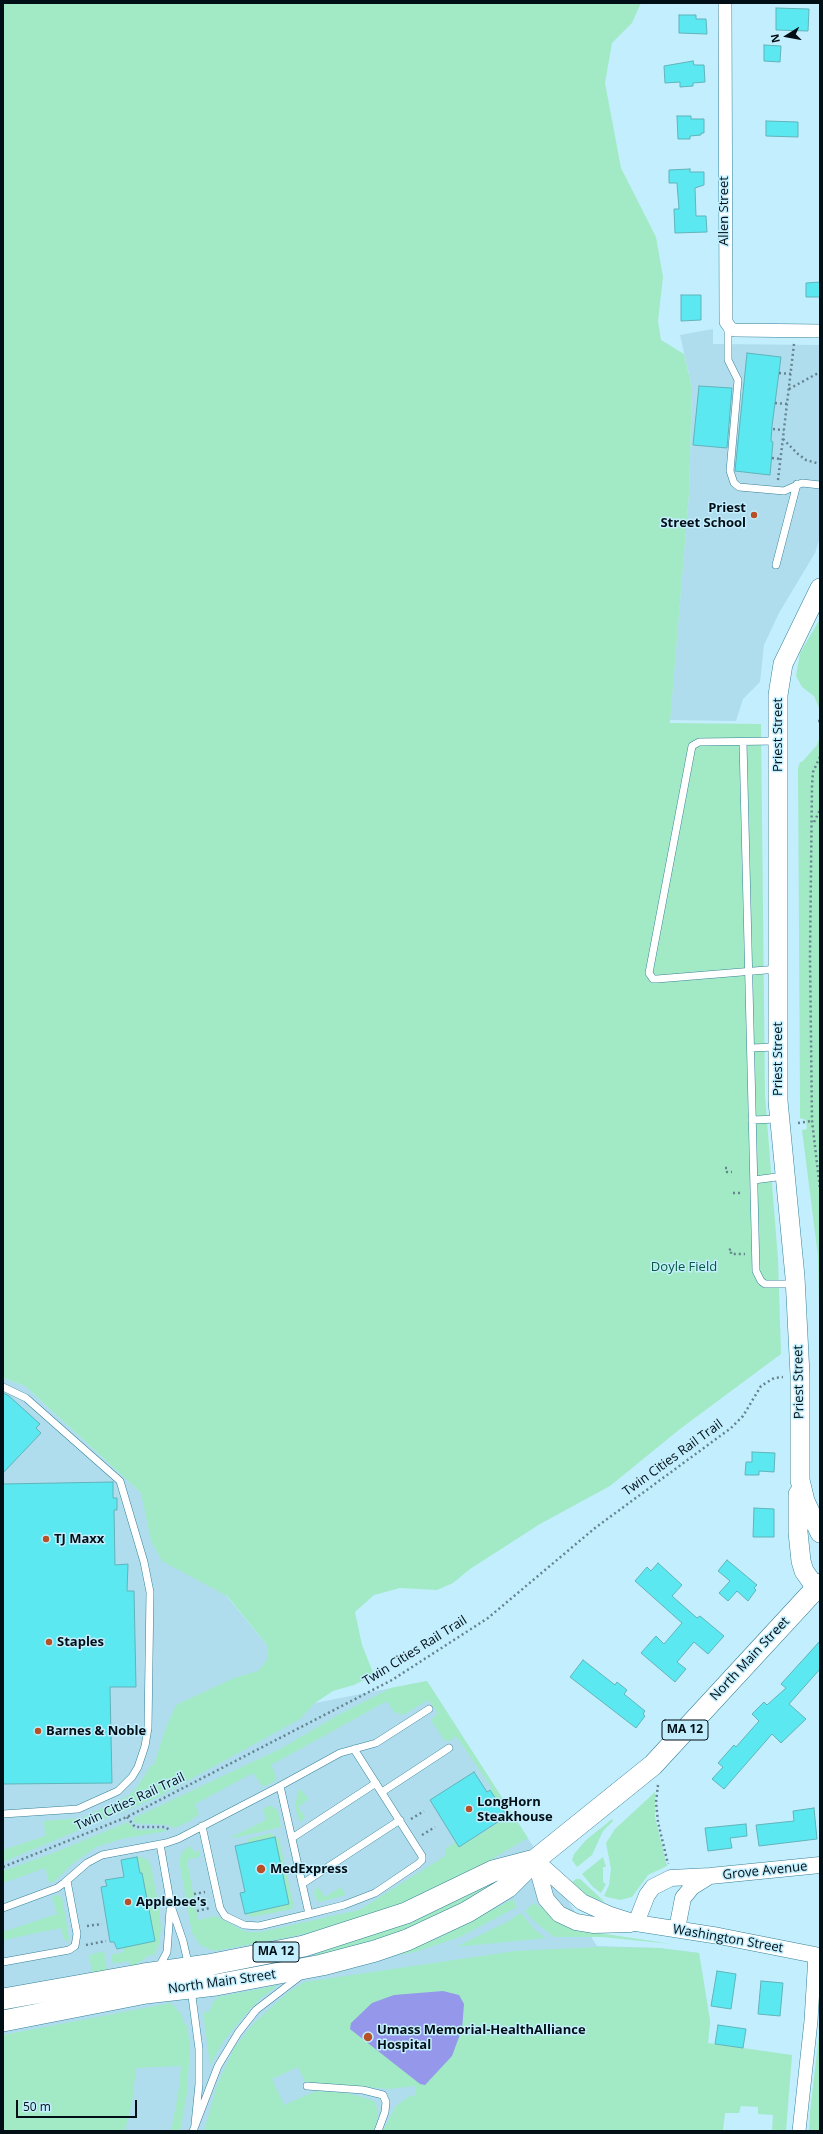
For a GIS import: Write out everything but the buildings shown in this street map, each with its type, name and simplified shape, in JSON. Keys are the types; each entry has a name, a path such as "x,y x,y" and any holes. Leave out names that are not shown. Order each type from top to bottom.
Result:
{"main road":[{"name":"Priest Street","path":"820,588 783,664 778,695 778,1047 780,1119 796,1284 800,1375 800,1480 808,1512 820,1533"},
{"path":"800,1480 797,1510 799,1552 804,1571 818,1586"},
{"name":"North Main Street","path":"3,1999 152,1973 190,1978 252,1979 322,1965 375,1951 407,1940 467,1912 508,1887 535,1860 653,1765 818,1586"},
{"name":"North Main Street","path":"3,2021 146,1993 190,1978 337,1937 406,1913 493,1871 535,1860"}],"street":[{"name":"Allen Street","path":"725,3 725,317 728,326"},
{"path":"728,326 735,330 820,331"},
{"name":"Washington Street","path":"535,1860 546,1900 559,1914 576,1922 594,1925 636,1923"},
{"name":"Washington Street","path":"535,1860 582,1902 608,1914 636,1923 818,1955"},
{"name":"Grove Avenue","path":"636,1923 647,1895 661,1882 671,1878 710,1876 820,1865"},
{"name":"Grove Avenue","path":"677,1929 683,1898 692,1887 710,1876"},
{"path":"799,2131 818,1955"}],"lane":[{"path":"728,326 728,360 738,380 731,477 734,483 739,487 777,491 788,490 797,484 820,485"},
{"path":"776,566 797,484"},
{"path":"778,741 699,742 692,746 648,973 650,977 657,979 778,969"},
{"path":"743,742 752,1120 758,1276 765,1284 796,1284"},
{"path":"750,1048 778,1047"},
{"path":"752,1120 780,1119"},
{"path":"754,1180 785,1176"},
{"path":"3,1387 26,1398 120,1481 148,1578 150,1592 150,1639 148,1728 138,1767 124,1786 118,1791 78,1809 3,1814"},
{"path":"3,1908 51,1891 67,1881 86,1863 102,1855 172,1841 280,1786 340,1753 376,1743 429,1709"},
{"path":"382,1792 449,1748"},
{"path":"202,1826 220,1908 225,1916 244,1925 253,1927 309,1914 362,1899 375,1893 418,1864 422,1860 422,1856 402,1822 354,1749"},
{"path":"292,1838 376,1783"},
{"path":"280,1786 309,1914"},
{"path":"302,1884 402,1822"},
{"path":"160,1844 170,1906 183,1941 190,1978 200,2050 199,2084 194,2128"},
{"path":"3,1962 69,1950 75,1947 78,1940 67,1881"},
{"path":"152,1973 163,1962 167,1952 170,1906"},
{"path":"194,2128 218,2066 238,2033 256,2010 295,1979 322,1965"},
{"path":"307,2086 356,2089 383,2095 386,2102 385,2112 378,2131"}],"path":[{"path":"777,491 796,331"},
{"path":"789,389 820,372"},
{"path":"779,373 791,374"},
{"path":"776,403 788,404"},
{"path":"773,429 784,430"},
{"path":"783,439 806,460 820,464"},
{"path":"772,458 781,459"},
{"path":"820,757 813,772 810,956 812,1121 820,1189"},
{"path":"813,823 820,810"},
{"path":"798,1123 812,1121"},
{"path":"725,1168 727,1168 728,1172 732,1172"},
{"path":"729,1250 731,1249 731,1254 736,1254"},
{"name":"Twin Cities Rail Trail","path":"3,1867 127,1817 392,1680 488,1618 595,1528 731,1428 743,1416 761,1386 774,1378 785,1376"},
{"path":"658,1785 656,1802 658,1822 670,1870"},
{"path":"402,1822 424,1811"},
{"path":"127,1817 135,1827 168,1828 172,1841"},
{"path":"413,1841 435,1827"},
{"path":"194,1894 208,1891"},
{"path":"196,1911 211,1907"},
{"path":"76,1928 102,1924"},
{"path":"75,1947 106,1941"}],"shaded area":[{"name":"Priest Street School","path":"713,329 713,344 820,345 820,537 815,553 779,613 764,645 760,682 743,699 736,721 670,720 689,494 692,388 680,335"},
{"path":"3,1378 25,1386 141,1493 315,1703 427,1681 597,1946 659,1948 699,1953 710,2021 699,2131 59,2131 26,2031 3,2035"}],"green space":[{"name":"Doyle Field","path":"3,3 641,3 632,23 612,43 605,83 621,168 656,237 663,277 658,321 661,340 684,354 692,388 689,494 670,723 761,724 765,1096 778,1259 781,1354 680,1429 610,1486 540,1524 470,1569 453,1583 437,1590 400,1588 374,1595 355,1612 362,1645 374,1675 354,1685 333,1691 315,1703 300,1719 158,1797 3,1862 3,1850 45,1836 44,1821 82,1818 128,1796 137,1787 151,1765 154,1765 166,1727 176,1705 234,1678 258,1671 267,1660 267,1645 227,1596 162,1561 151,1541 141,1493 25,1386 3,1378"},
{"path":"820,619 820,710 814,696 802,687 796,676 800,653"},
{"path":"820,736 820,1366 818,1256 802,1130 807,1129 806,1120 800,1118 798,768 800,762 802,762 817,745"},
{"path":"427,1681 528,1838 470,1872 398,1905 323,1930 215,1951 201,1946 192,1933 179,1860 183,1851 191,1846 194,1852 199,1851 200,1855 199,1857 187,1860 198,1920 216,1916 246,1932 261,1932 359,1910 445,1856 445,1849 456,1842 460,1847 508,1817 490,1790 492,1788 456,1736 450,1741 444,1740 431,1720 438,1713 428,1700 403,1715 394,1712 387,1701 271,1765 276,1776 275,1781 263,1787 253,1773 195,1804 199,1814 190,1821 179,1826 174,1828 168,1825 134,1823 134,1818 282,1748 340,1714 391,1688"},
{"path":"300,1789 309,1799 298,1807 305,1817 301,1822 295,1806 298,1791"},
{"path":"655,1792 655,1817 667,1866 648,1875 632,1897 620,1900 604,1896 609,1885 611,1869 606,1843 615,1829"},
{"path":"270,1805 278,1811 281,1827 234,1838 231,1837 266,1820 263,1809"},
{"path":"612,1819 613,1821 603,1831 592,1855 577,1867 572,1860 574,1854 586,1840"},
{"path":"128,1822 136,1830 163,1829 167,1831 121,1839 96,1847 72,1864 55,1881 49,1883 45,1868 3,1883 3,1871 56,1852"},
{"path":"271,1833 279,1839 294,1907 292,1909 252,1917 245,1914 289,1904 275,1837 247,1843 247,1839"},
{"path":"137,1857 148,1860 151,1867 159,1907 161,1929 159,1944 154,1956 151,1954 136,1965 130,1966 129,1961 113,1964 111,1955 124,1952 124,1948 155,1941 142,1873 140,1873"},
{"path":"603,1857 606,1867 603,1867 603,1882 606,1884 601,1893 593,1887 582,1874"},
{"path":"576,1879 580,1879 605,1902 588,1897 571,1883"},
{"path":"495,1881 496,1883 467,1902 402,1931 379,1940 309,1958 320,1952 425,1914"},
{"path":"318,1887 325,1897 341,1887 346,1895 319,1902 315,1898 314,1892"},
{"path":"56,1895 62,1897 69,1938 68,1942 64,1939 61,1928 3,1940 3,1932 57,1914 52,1898"},
{"path":"513,1899 517,1907 460,1937 415,1952 382,1958 422,1945"},
{"path":"534,1903 579,1930 672,1944 602,1937 554,1937 534,1921 525,1911"},
{"path":"521,1913 535,1930 546,1938 456,1947 507,1922"},
{"name":"Umass Memorial-HealthAlliance Hospital","path":"597,1947 659,1948 699,1953 710,2021 708,2043 792,2055 786,2131 772,2131 773,2115 758,2114 758,2107 741,2106 739,2113 725,2113 723,2131 383,2131 395,2107 408,2097 416,2095 415,2086 388,2089 305,2082 298,2067 272,2079 284,2105 316,2091 347,2093 369,2099 375,2102 378,2110 376,2125 372,2131 204,2131 217,2085 234,2048 254,2023 287,1993 304,1982 515,1951"},
{"path":"104,1951 107,1970 92,1973 89,1955"},
{"path":"279,1985 261,1998 243,2017 223,2042 210,2065 203,2012 209,2012 213,2002 218,1997"},
{"path":"171,2003 181,2014 185,2025 187,2025 190,2047 187,2094 180,2131 171,2131 179,2088 181,2066 136,2068 132,2103 125,2131 3,2131 3,2035"},
{"path":"820,2027 820,2131 809,2131 810,2112"}],"water":[{"path":"443,1991 459,1995 464,2004 462,2029 452,2056 425,2085 420,2084 350,2029 351,2023 372,2003 394,1995"}],"place":[{"name":"Priest Street School","path":"754,515"},
{"name":"TJ Maxx","path":"46,1539"},
{"name":"Staples","path":"49,1642"},
{"name":"Barnes & Noble","path":"38,1731"},
{"name":"LongHorn Steakhouse","path":"469,1809"},
{"name":"MedExpress","path":"261,1869"},
{"name":"Applebee's","path":"128,1902"},
{"name":"Umass Memorial-HealthAlliance Hospital","path":"368,2037"}]}
